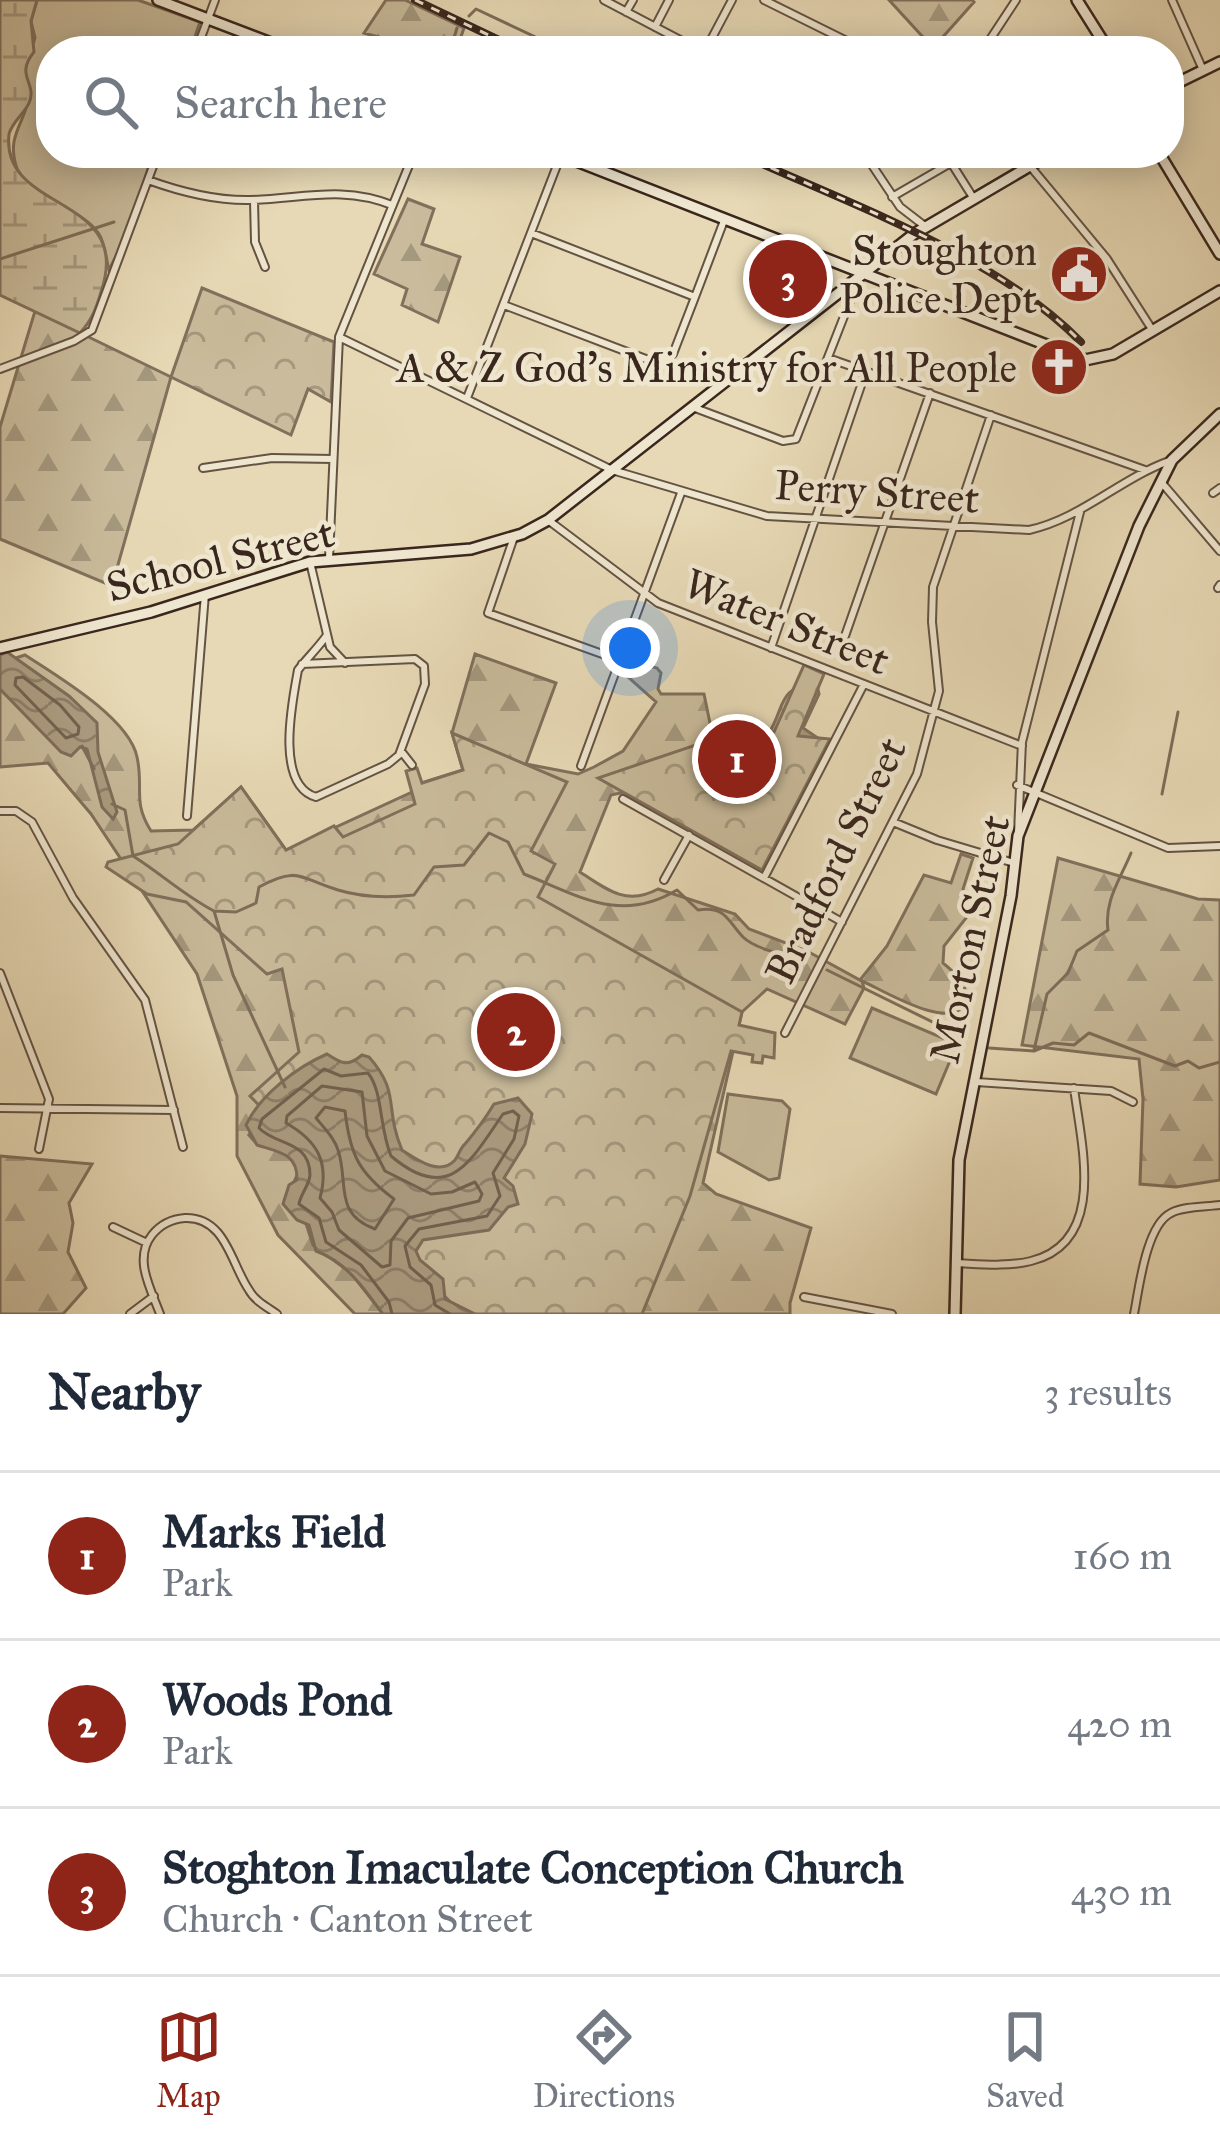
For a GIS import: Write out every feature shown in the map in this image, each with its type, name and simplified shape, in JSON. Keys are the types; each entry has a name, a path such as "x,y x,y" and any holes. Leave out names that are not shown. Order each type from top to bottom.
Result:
{"street":[{"path":"158,0 253,36"},
{"path":"202,36 215,0"},
{"path":"604,0 673,36"},
{"path":"623,10 629,0"},
{"path":"655,27 669,0"},
{"path":"712,36 732,0"},
{"path":"764,0 837,36"},
{"path":"992,36 1016,0"},
{"path":"1077,0 1100,36"},
{"path":"1172,0 1203,70"},
{"path":"1184,80 1220,62"},
{"path":"0,369 83,337 95,323 152,168"},
{"path":"329,559 339,338 408,168"},
{"path":"467,398 554,168"},
{"path":"595,168 1088,361 1113,354 1220,291"},
{"path":"874,168 905,214 926,227"},
{"path":"892,197 942,168"},
{"path":"954,168 974,199"},
{"name":"School Street","path":"0,648 126,619 310,562 452,552 514,537 548,520 926,227 1027,168"},
{"path":"1032,168 1107,259 1153,331"},
{"path":"1168,168 1220,254"},
{"path":"148,180 203,196 254,200 334,192 392,206"},
{"path":"254,200 255,242 265,268"},
{"path":"504,305 659,364 674,354 725,218"},
{"path":"532,233 694,297"},
{"path":"692,407 793,441 862,275"},
{"name":"Perry Street","path":"339,338 612,470 767,516 1029,530 1172,460"},
{"path":"828,358 1144,470"},
{"path":"771,648 866,371"},
{"path":"845,636 930,393"},
{"path":"1172,460 1220,414"},
{"name":"Bradford Street","path":"785,1033 917,774 939,686 932,599 991,415"},
{"path":"203,467 272,458 333,459"},
{"name":"Morton Street","path":"955,1314 958,1160 1018,836 1130,547 1172,460"},
{"path":"1162,482 1220,550"},
{"path":"581,766 681,492"},
{"path":"1018,836 1022,746 1082,508"},
{"name":"Water Street","path":"548,520 645,596 1022,746"},
{"path":"514,537 488,605 490,616 620,660"},
{"path":"310,562 327,635 334,654 346,663"},
{"path":"187,816 206,594"},
{"path":"302,664 415,659 422,663 424,688 401,752 388,764 320,796 307,794 292,774 290,760 296,675 302,664 327,635"},
{"path":"764,878 864,684"},
{"path":"401,752 412,765"},
{"path":"1017,785 1168,848 1220,846"},
{"path":"623,799 842,922"},
{"path":"0,811 16,811 32,822 82,912 145,1000 183,1147"},
{"path":"893,822 1014,862"},
{"path":"664,880 689,836"},
{"path":"0,973 49,1099 39,1149"},
{"path":"972,1082 1111,1091 1133,1102"},
{"path":"956,1263 1032,1261 1067,1240 1078,1222 1085,1186 1074,1088"},
{"path":"0,1108 174,1110"},
{"path":"1133,1314 1150,1242 1160,1221 1179,1210 1220,1205"},
{"path":"160,1314 144,1269 147,1243 160,1226 191,1218 206,1223 222,1238 249,1292 278,1314"},
{"path":"112,1227 147,1243"},
{"path":"130,1314 154,1296"},
{"path":"804,1297 892,1314"}],"green space":[{"path":"0,0 37,0 31,21 34,52 26,67 31,96 9,134 12,159 24,178 84,220 100,237 106,260 97,304 80,333 0,295"},
{"path":"37,0 138,0 200,22 195,36 36,36 36,168 148,168 128,232 109,270 104,246 92,225 48,199 18,171 14,143 28,101 23,75 35,38 31,21"},
{"path":"386,0 405,0 464,28 461,36 364,33"},
{"path":"889,0 974,2 944,36 922,36"},
{"path":"408,199 434,209 422,244 460,257 438,322 402,305 407,289 374,274"},
{"path":"202,288 334,342 331,402 308,389 291,435 171,377"},
{"path":"35,311 171,377 112,586 0,539 0,427"},
{"path":"475,654 556,683 526,764 578,774 623,751 656,702 627,676 624,670 629,661 657,668 661,694 704,694 712,733 740,728 769,733 788,694 816,680 819,694 803,728 828,745 786,819 678,819 620,793 611,795 580,872 618,894 637,896 658,889 735,914 749,929 807,951 860,980 887,946 924,875 951,883 961,854 973,858 963,889 970,913 944,946 943,963 966,991 958,1011 932,1012 862,981 864,988 845,1024 767,989 742,1012 703,1183 716,1194 811,1228 790,1314 641,1314 248,1134 257,1144 286,1153 295,1163 298,1173 293,1184 313,1245 351,1273 383,1314 355,1314 278,1235 237,1156 237,1096 197,974 91,814 48,763 0,767 0,663 25,655 90,699 121,728 137,757 142,811 151,831 193,830 241,787 286,850 412,792 421,783 463,770 452,733"},
{"path":"804,665 824,674 798,736 830,739 762,870 598,778 752,726 774,732"},
{"path":"452,733 567,782 531,851 555,864 538,897 742,1012 739,1025 775,1033 774,1058 763,1056 762,1063 752,1062 753,1055 731,1051 690,1196 642,1314 462,1314 250,1096 299,1052 282,969 267,974 186,902 147,894 106,867 108,862 178,844 241,787 286,850 334,826 343,837 415,804 406,771 417,768 422,783 463,770"},
{"path":"1058,858 1198,899 1220,900 1220,1180 1176,1187 1140,1184 1143,1099 1139,1059 1022,1045"},
{"path":"872,1008 957,1044 936,1094 850,1058"},
{"path":"728,1094 782,1101 790,1109 779,1178 769,1180 718,1152"},
{"path":"0,1156 92,1164 69,1203 73,1223 68,1252 86,1288 63,1314 0,1314"}],"water":[{"path":"7,652 69,696 97,723 98,752 117,812 113,819 102,807 87,749 80,747 71,756 61,752 0,689 0,655"},
{"path":"327,1054 345,1063 362,1055 369,1057 389,1091 402,1150 428,1165 442,1167 455,1160 494,1104 518,1098 532,1114 525,1144 504,1178 513,1186 518,1204 508,1207 489,1230 423,1240 416,1251 443,1279 445,1299 475,1314 383,1314 346,1269 316,1251 309,1225 297,1220 283,1204 289,1185 297,1180 294,1164 285,1155 257,1145 246,1125 280,1083"}],"waterway":[{"path":"469,16 476,9 533,36"},
{"path":"455,36 457,28"},
{"path":"0,259 114,222"},
{"path":"1162,794 1178,712"},
{"path":"82,746 94,769"},
{"path":"112,804 125,810 133,856 214,911 233,975 285,1087"},
{"path":"214,911 236,912 256,903 259,887 292,875 357,895 414,895 434,867 464,865 489,833 508,842 524,874 564,891 618,906 656,900 677,890 698,910 720,912 756,945 806,958"},
{"path":"1034,1050 1047,994 1068,973 1077,951 1108,930 1111,900 1131,853"},
{"path":"827,970 965,1038"},
{"path":"989,1048 1034,1051 1053,1043 1074,1045 1089,1033 1175,1066 1188,1061 1199,1068 1220,1062"}],"railway":[{"path":"415,0 491,36"},
{"path":"772,168 964,257 1046,311 1081,342"}],"place":[{"name":"Stoughton Police Dept","path":"1079,274"},
{"name":"Stoghton Imaculate Conception Church","path":"788,279"},
{"name":"A & Z God's Ministry for All People","path":"1059,367"},
{"name":"Marks Field","path":"737,759"},
{"name":"Woods Pond","path":"516,1032"}]}
